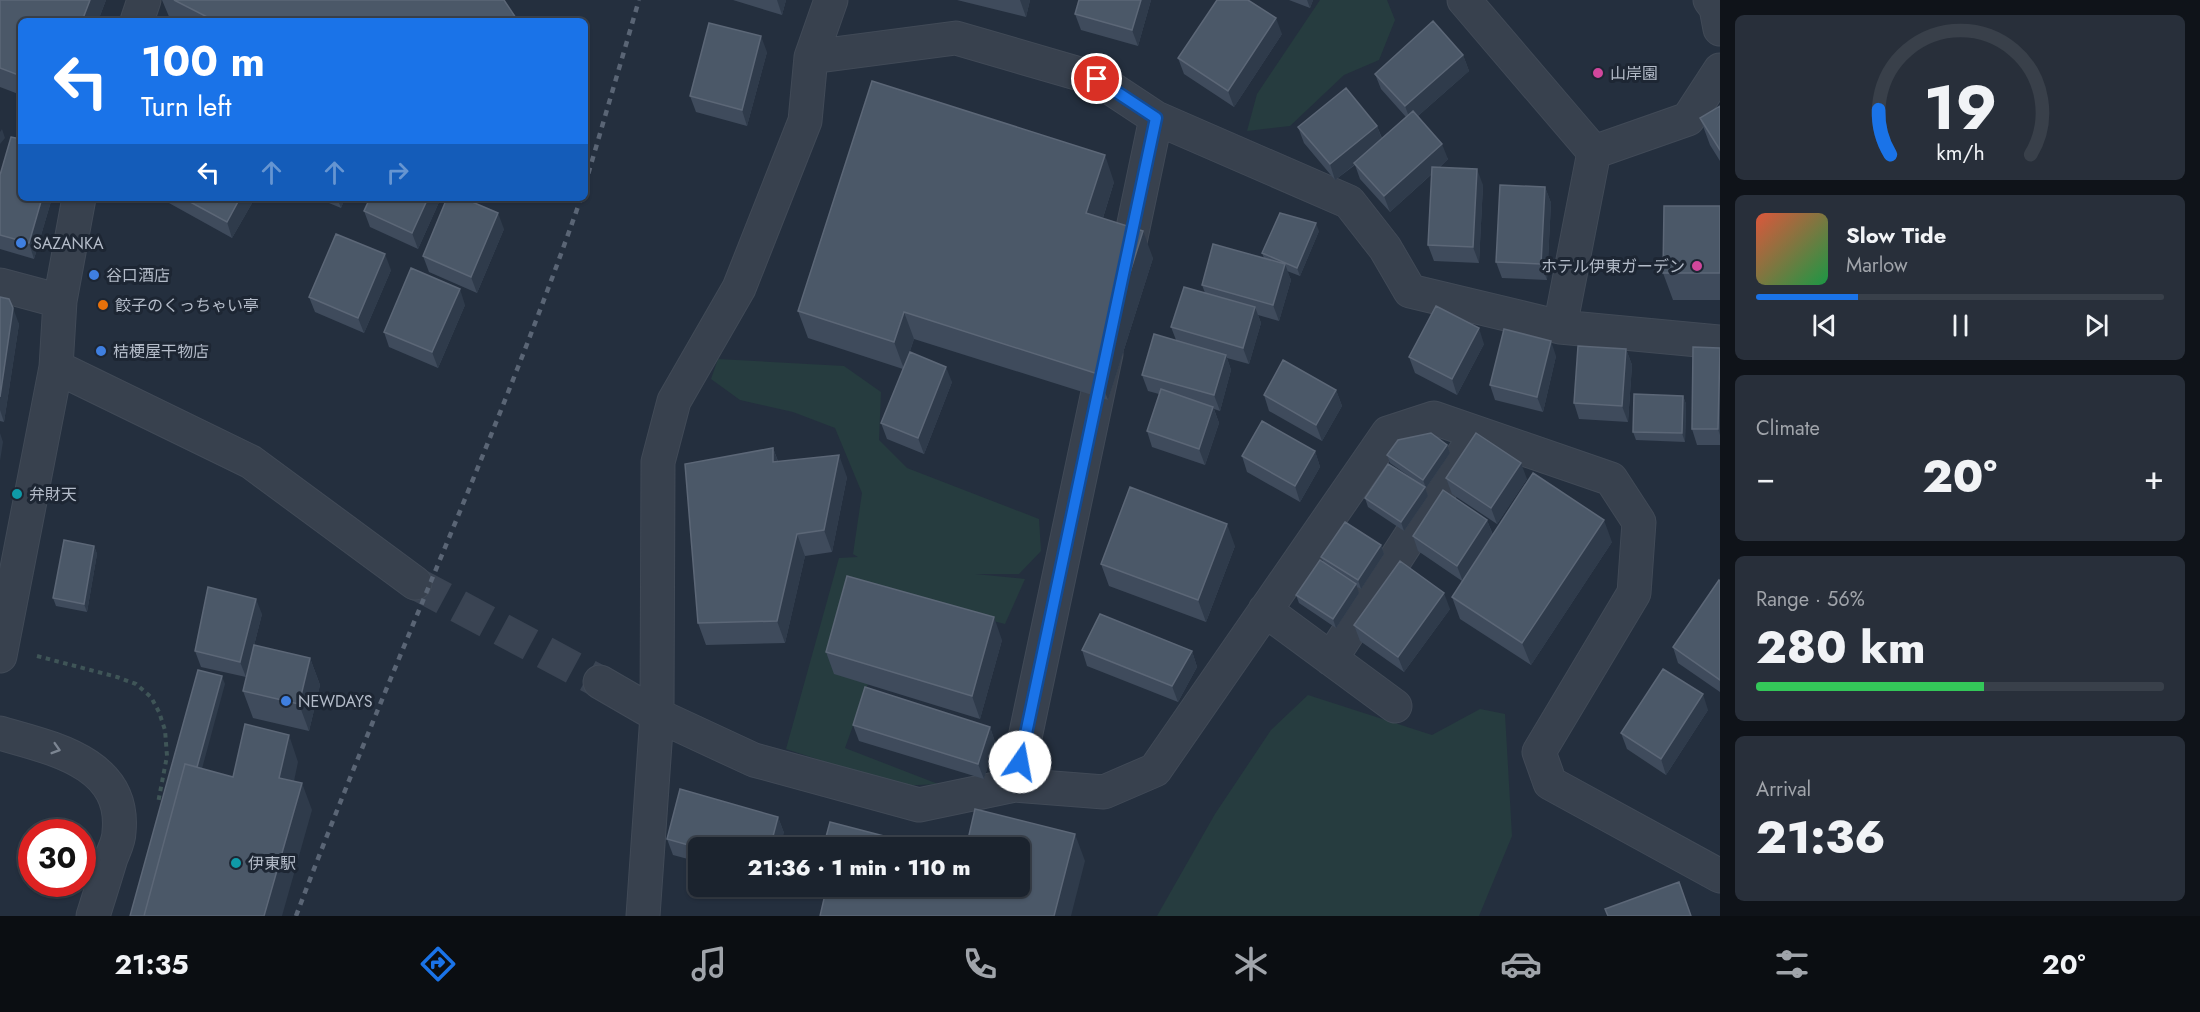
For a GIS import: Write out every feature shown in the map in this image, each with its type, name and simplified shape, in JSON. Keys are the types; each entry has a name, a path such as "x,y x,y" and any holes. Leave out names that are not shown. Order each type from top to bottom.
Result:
{"street":[{"path":"138,18 144,0"},
{"path":"643,916 657,715 658,462 674,401 739,288 805,121 811,57 831,0"},
{"path":"1464,0 1594,152"},
{"path":"1710,0 1716,8 1720,29"},
{"path":"811,57 956,38 1097,79 1156,118 1349,202 1385,248 1410,291 1560,327 1720,342"},
{"path":"1594,152 1688,119 1720,70"},
{"path":"1016,785 1156,118"},
{"path":"1560,327 1594,152"},
{"path":"0,657 56,367 60,301 79,201"},
{"path":"0,285 60,301"},
{"path":"56,367 251,462 415,583"},
{"path":"600,682 657,715 754,760 919,805 1016,785 1104,792 1155,770 1388,433 1434,418 1611,480 1639,522 1634,593 1539,752 1550,783 1720,876"},
{"path":"1331,659 1478,433"},
{"path":"1265,610 1395,706"},
{"path":"0,734 69,754 95,770 110,789 119,809 120,833 93,916"}],"green space":[{"path":"1320,0 1387,0 1395,20 1379,60 1344,75 1290,126 1247,131 1257,94"},
{"path":"718,359 844,366 881,392 879,440 907,468 1039,519 1041,551 1019,574 975,574 1025,579 1005,624 863,588 868,684 845,748 938,784 899,786 786,749 839,558 858,557 853,554 862,493 835,428 793,412 740,400 711,379"},
{"path":"1308,695 1432,735 1480,709 1505,714 1512,836 1479,916 1157,916 1215,814 1271,730"}],"building":[{"path":"0,0 90,0 83,18 18,18 18,75 0,68"},
{"path":"174,0 504,0 516,18 209,18"},
{"path":"1079,0 1141,0 1132,30 1075,14"},
{"path":"1217,0 1248,0 1276,18 1228,91 1178,58"},
{"path":"1433,21 1463,55 1405,106 1375,74"},
{"path":"709,23 761,36 742,110 690,96"},
{"path":"872,81 1105,155 1086,213 1143,231 1098,374 904,312 894,342 798,311"},
{"path":"1346,88 1377,126 1330,164 1298,127"},
{"path":"1720,106 1720,150 1700,118"},
{"path":"1413,111 1442,144 1384,196 1354,163"},
{"path":"11,137 18,138 18,201 41,201 29,243 0,235 0,175"},
{"path":"1432,167 1477,169 1473,247 1428,245"},
{"path":"1500,185 1545,187 1541,264 1496,262"},
{"path":"188,201 238,201 227,222"},
{"path":"369,201 427,201 412,233 364,211"},
{"path":"446,201 470,201 498,213 471,277 423,256"},
{"path":"1664,206 1720,206 1720,273 1663,273"},
{"path":"1280,213 1316,223 1297,268 1262,253"},
{"path":"336,234 385,254 358,318 309,297"},
{"path":"1213,244 1285,264 1273,305 1202,285"},
{"path":"411,268 460,289 432,352 384,332"},
{"path":"1184,287 1255,307 1243,348 1171,327"},
{"path":"0,297 9,299 13,308 0,397"},
{"path":"1436,306 1479,328 1452,379 1409,357"},
{"path":"1504,329 1551,341 1537,397 1490,385"},
{"path":"1154,334 1226,355 1214,395 1142,375"},
{"path":"1578,346 1626,349 1622,406 1574,403"},
{"path":"1693,347 1720,348 1718,429 1692,429"},
{"path":"910,352 946,367 918,438 881,423"},
{"path":"1283,360 1336,390 1316,425 1264,395"},
{"path":"1161,389 1213,407 1199,449 1147,431"},
{"path":"1634,394 1683,396 1682,433 1633,432"},
{"path":"1262,421 1315,451 1295,486 1242,456"},
{"path":"1431,433 1447,445 1423,480 1387,455 1398,440"},
{"path":"1476,433 1521,463 1491,508 1446,478"},
{"path":"773,448 773,462 839,455 824,530 797,534 777,621 698,623 685,464"},
{"path":"1388,464 1425,487 1401,522 1365,498"},
{"path":"1533,473 1604,520 1522,643 1452,597"},
{"path":"1130,487 1227,524 1198,600 1101,564"},
{"path":"1443,490 1487,520 1457,566 1413,536"},
{"path":"1345,522 1381,545 1358,580 1321,557"},
{"path":"64,540 94,546 84,604 53,598"},
{"path":"1320,560 1356,584 1333,619 1296,595"},
{"path":"1400,561 1444,593 1398,657 1354,625"},
{"path":"847,576 994,617 972,696 826,652"},
{"path":"1720,581 1720,680 1673,647"},
{"path":"208,587 256,599 240,662 195,651"},
{"path":"1100,614 1192,651 1172,686 1082,650"},
{"path":"254,645 310,658 299,704 243,691"},
{"path":"1663,669 1703,694 1661,759 1621,733"},
{"path":"198,670 222,676 197,767 185,764 144,916 130,916"},
{"path":"865,687 990,727 978,764 853,725"},
{"name":"伊東駅","path":"245,724 289,735 279,778 302,783 264,916 144,916 185,764 233,777"},
{"path":"680,789 778,817 773,837 688,837 688,845 667,839"},
{"path":"975,809 1075,834 1054,916 820,916 824,897 1030,897 1030,837 969,837"},
{"path":"830,822 888,837 826,837"},
{"path":"1679,882 1691,916 1608,916 1605,909"}],"tunnel":[{"path":"415,583 600,682"}],"railway":[{"path":"588,175 639,0"},
{"path":"296,916 513,379 580,201"}],"place":[{"name":"山岸園","path":"1598,73"},
{"name":"SAZANKA","path":"21,243"},
{"name":"ホテル伊東ガーデン","path":"1697,266"},
{"name":"谷口酒店","path":"94,275"},
{"name":"餃子のくっちゃい亭","path":"103,305"},
{"name":"桔梗屋干物店","path":"101,351"},
{"name":"弁財天","path":"17,494"},
{"name":"NEWDAYS","path":"286,701"},
{"name":"伊東駅","path":"236,863"}],"route":[{"path":"1020,762 1156,118 1097,79"}]}
